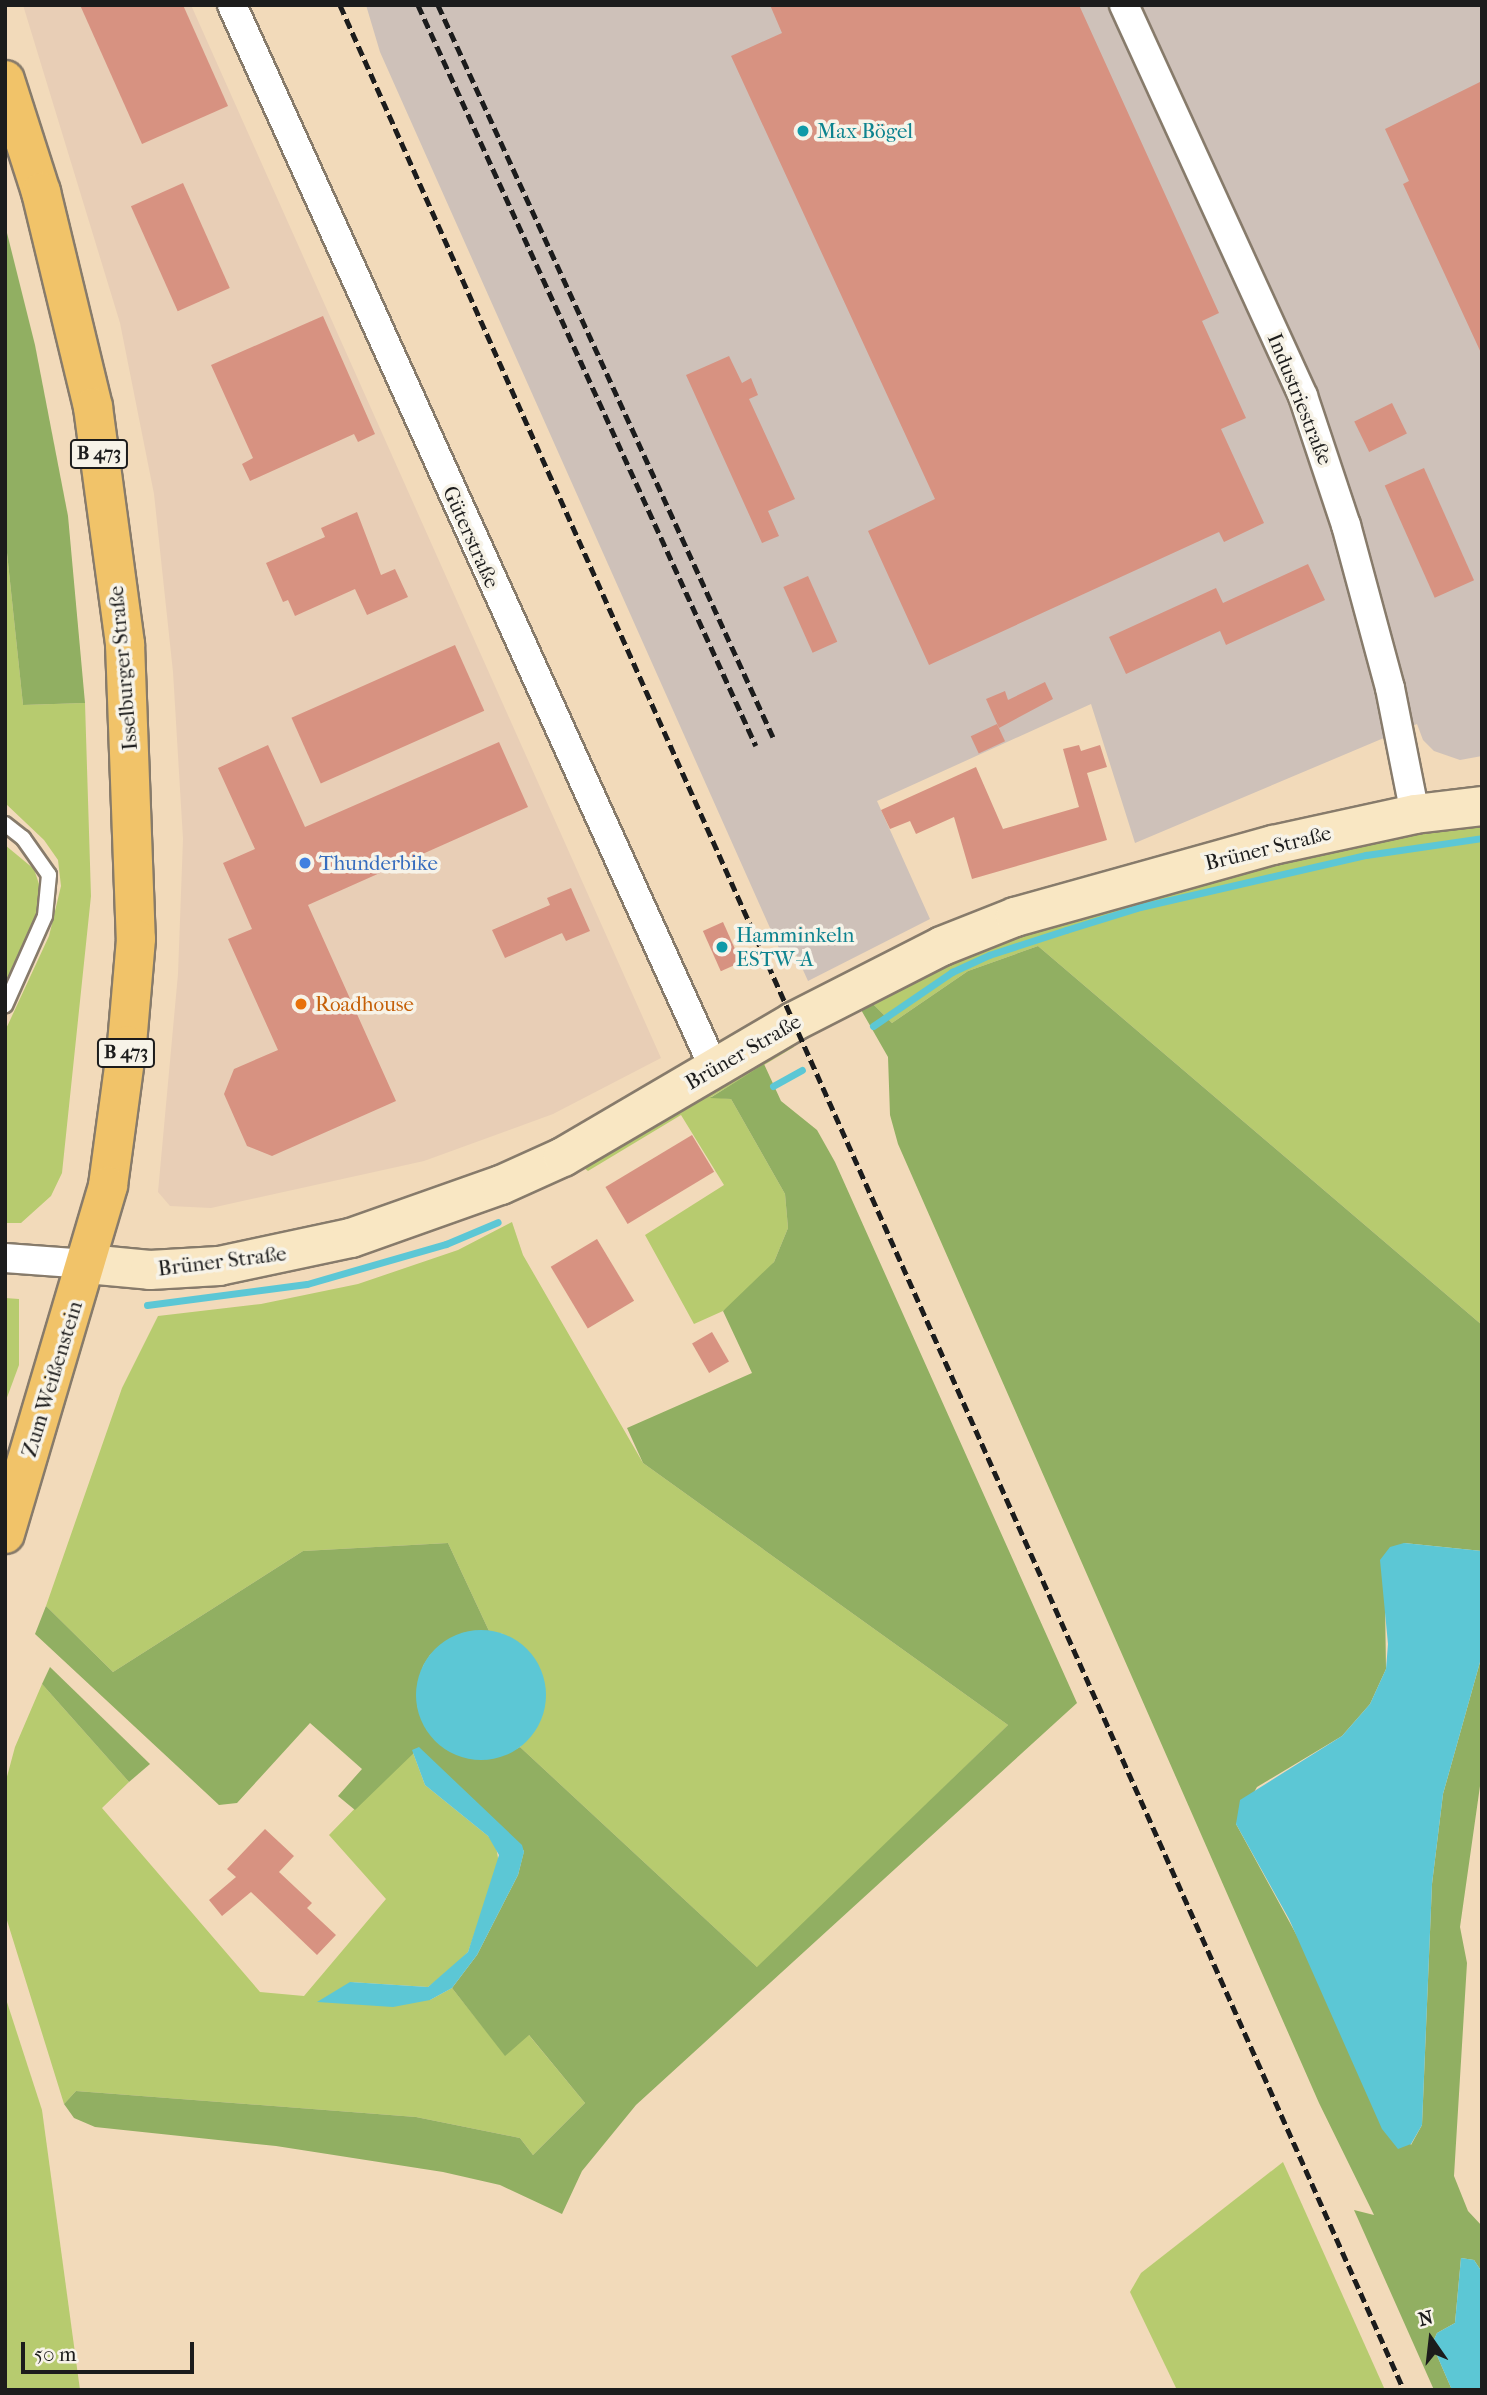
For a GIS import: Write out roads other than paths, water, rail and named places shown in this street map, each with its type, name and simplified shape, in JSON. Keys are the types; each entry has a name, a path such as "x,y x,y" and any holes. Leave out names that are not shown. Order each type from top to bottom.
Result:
{"main road":[{"name":"Isselburger Straße","path":"5,80 41,192 93,407 125,644 135,952 108,1186 87,1264"},
{"name":"Brüner Straße","path":"87,1264 150,1270 219,1266 351,1238 501,1185 563,1157 714,1068 942,946 1015,917 1273,845 1415,814 1482,806"},
{"name":"Zum Weißenstein","path":"5,1534 87,1264"}],"street":[{"name":"Güterstraße","path":"232,5 714,1068"},
{"name":"Industriestraße","path":"1124,5 1303,396 1346,525 1390,688 1415,814"},
{"name":"Brüner Straße","path":"5,1258 87,1264"}],"lane":[{"path":"5,824 23,838 49,875 45,916 5,1006"}],"water":[{"path":"1404,1543 1482,1551 1482,1655 1443,1794 1432,1884 1422,2125 1411,2144 1398,2149 1382,2129 1289,1919 1236,1824 1240,1800 1342,1736 1370,1704 1386,1669 1388,1644 1380,1560 1390,1547"},
{"path":"481,1630 506,1635 527,1649 541,1670 546,1695 541,1720 527,1741 506,1755 481,1760 456,1755 435,1741 421,1720 416,1695 421,1670 435,1649 456,1635"},
{"path":"419,1747 522,1845 524,1852 518,1875 477,1955 452,1988 430,2000 393,2007 317,2002 350,1982 428,1987 468,1952 499,1855 488,1836 425,1785 412,1750"},
{"path":"1461,2258 1474,2260 1482,2272 1482,2390 1452,2390 1432,2344 1437,2333 1455,2323"}],"waterway":[{"path":"873,1026 952,972 989,955 1140,907 1366,855 1482,838"},
{"path":"773,1086 802,1070"},
{"path":"147,1305 307,1284 446,1244 498,1222"}],"railway":[{"path":"340,5 1404,2390"},
{"path":"418,5 756,746"},
{"path":"438,5 773,737"}],"place":[{"name":"Max Bögel","path":"803,131"},
{"name":"Thunderbike","path":"305,863"},
{"name":"Hamminkeln ESTW-A","path":"722,947"},
{"name":"Roadhouse","path":"301,1004"}]}
